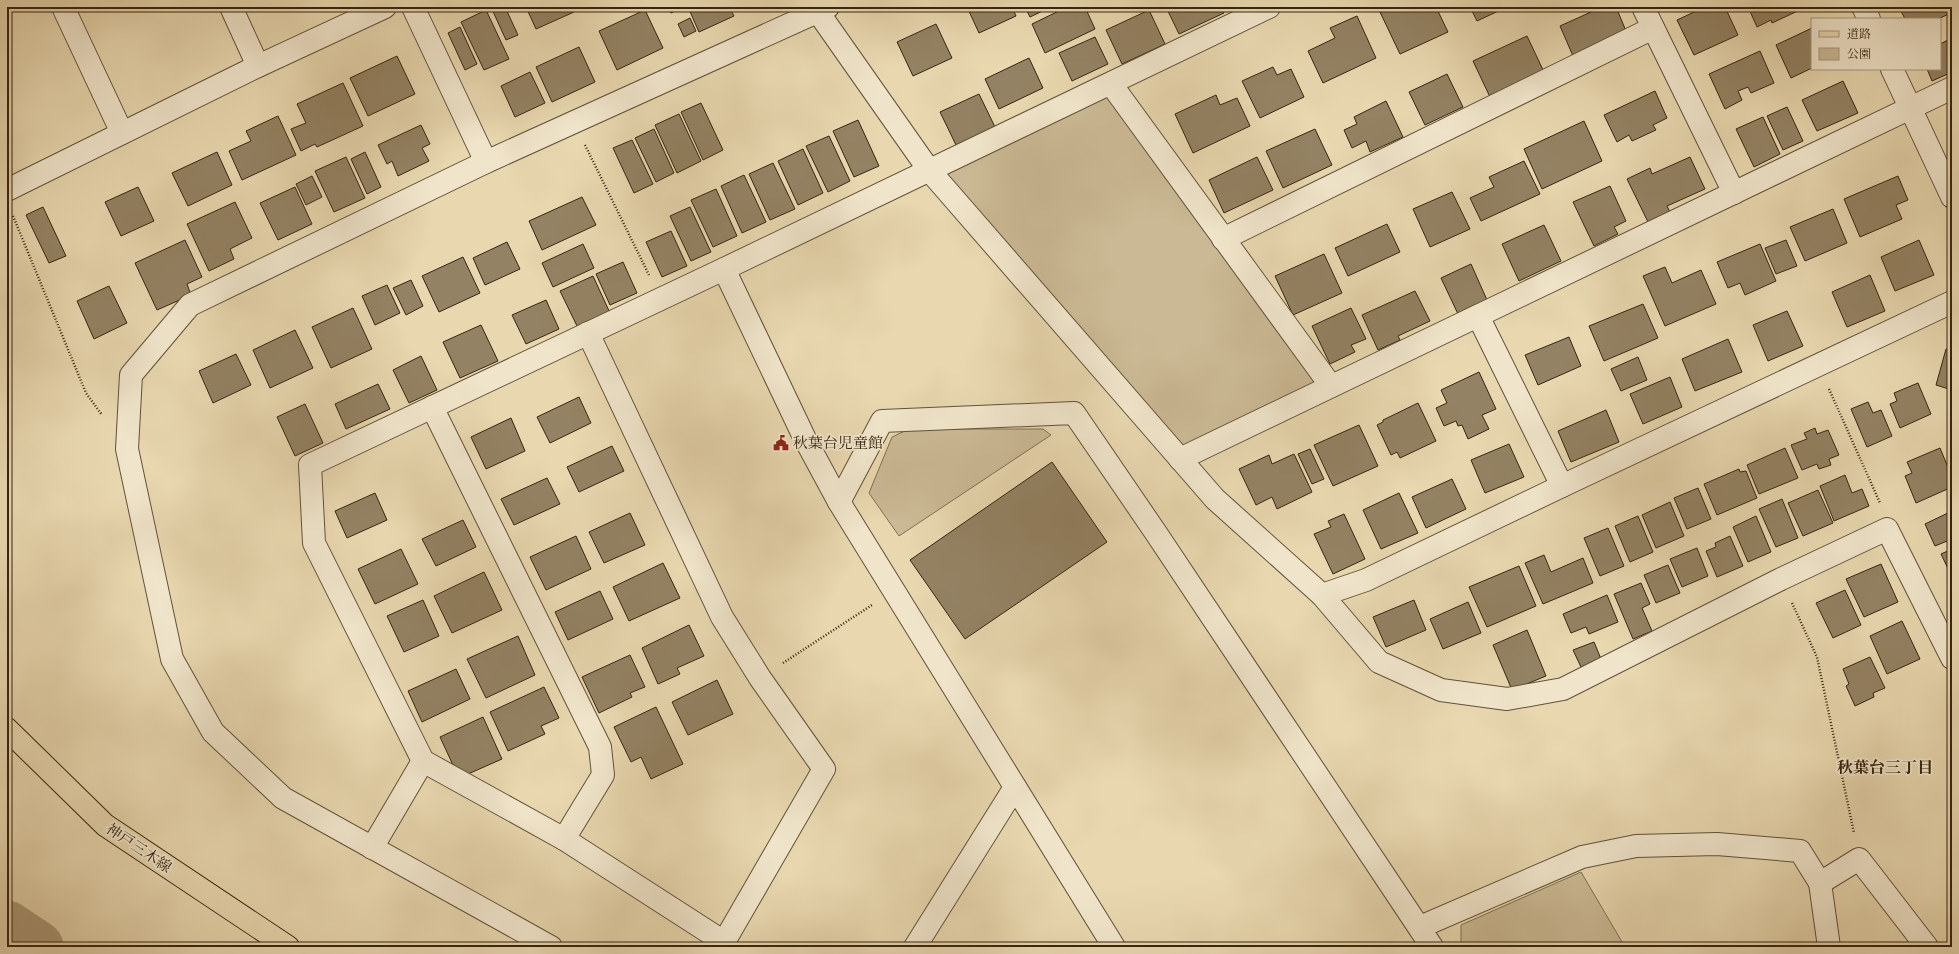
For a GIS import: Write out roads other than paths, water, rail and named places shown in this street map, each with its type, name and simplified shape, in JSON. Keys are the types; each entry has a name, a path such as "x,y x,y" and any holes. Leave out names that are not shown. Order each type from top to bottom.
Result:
{"main road":[{"name":"神戸三木線","path":"7,729 105,825 288,947"}],"street":[{"path":"63,7 122,133"},
{"path":"230,7 258,66"},
{"path":"7,190 258,66 385,7"},
{"path":"413,7 486,162"},
{"path":"588,333 722,617 760,678 824,769 726,944 564,839 423,761 314,543 310,465 588,333 660,299 724,270 1270,7"},
{"path":"1643,7 1734,193"},
{"path":"1863,7 1868,18"},
{"path":"551,947 283,798 213,732 172,659 127,449 132,375 190,305 486,162 823,10 929,170 1215,499 1322,595 1379,662 1441,690 1506,699 1563,689 1781,580 1887,529 1952,658"},
{"path":"1224,239 1653,28"},
{"path":"1892,70 1952,197"},
{"path":"1111,84 1331,386"},
{"path":"1180,459 1952,88"},
{"path":"724,270 805,439 839,502 1114,947"},
{"path":"1322,595 1366,580 1952,302"},
{"path":"1478,316 1562,486"},
{"path":"432,407 600,748 603,775 564,839"},
{"path":"839,502 882,421 1074,413 1432,947"},
{"path":"372,848 423,761"},
{"path":"915,947 1015,787"},
{"path":"1420,927 1582,857 1636,846 1717,844 1800,851 1820,883 1829,947"},
{"path":"1820,883 1859,858 1927,947"}],"waterway":[{"path":"7,927 37,947"}],"place":[{"name":"秋葉台児童館","path":"781,443"}],"district":[{"name":"秋葉台三丁目","path":"1885,767"}]}
